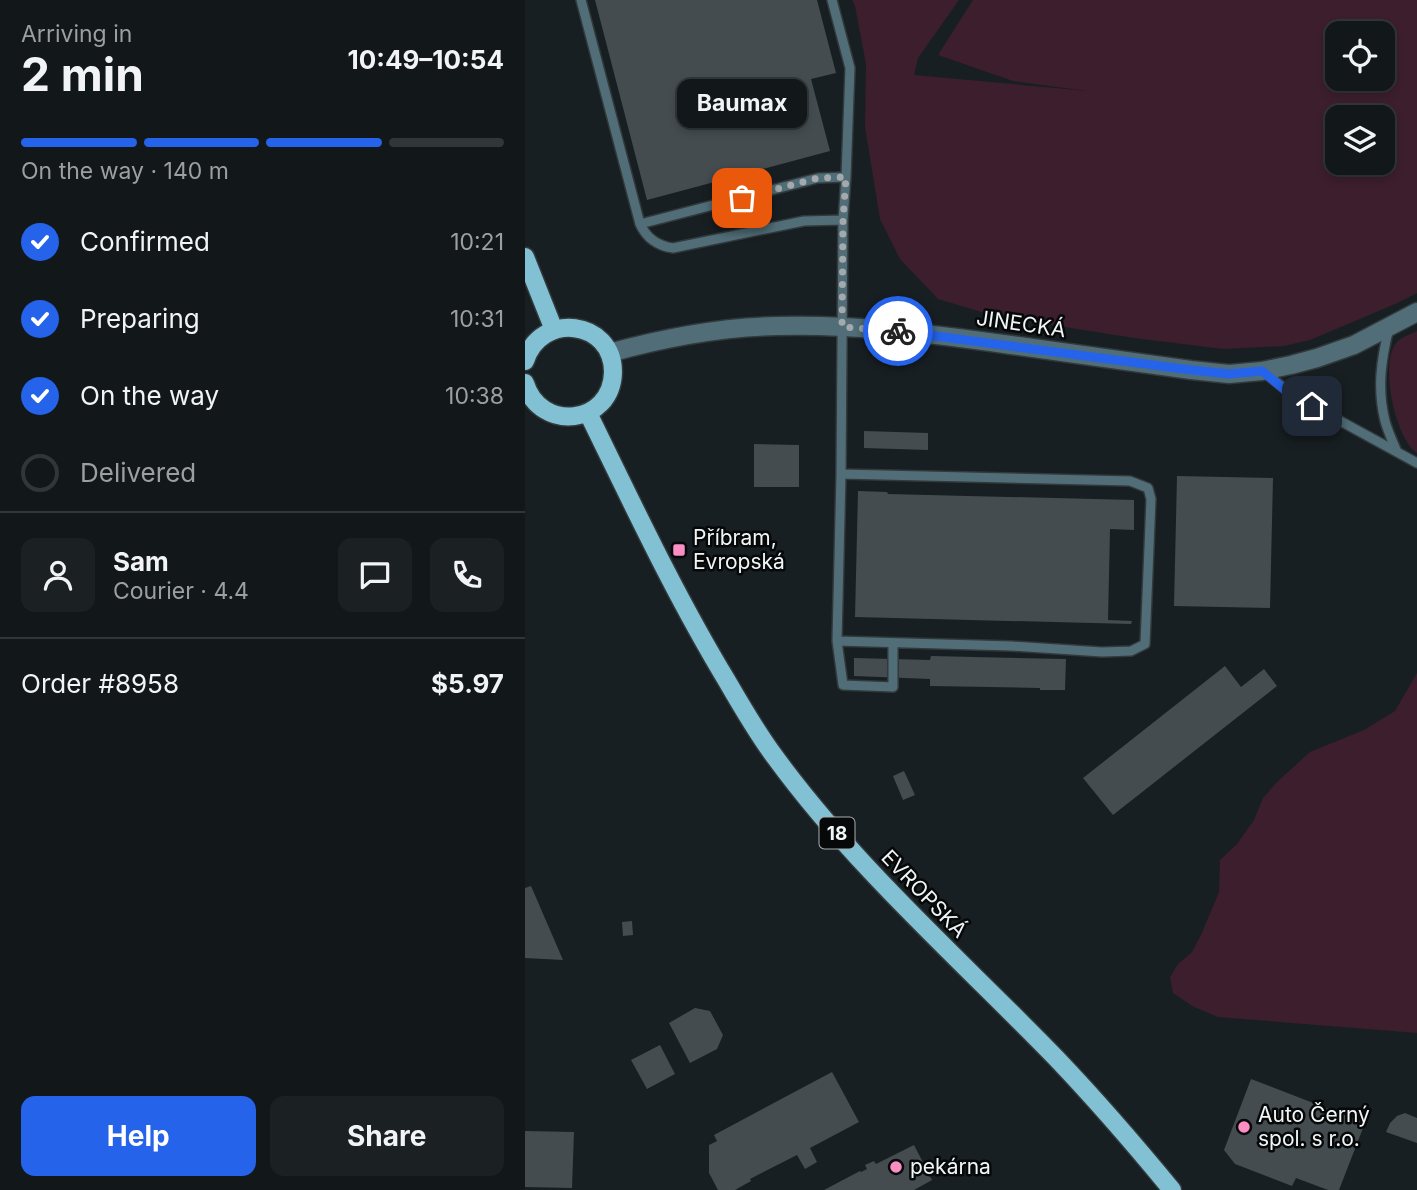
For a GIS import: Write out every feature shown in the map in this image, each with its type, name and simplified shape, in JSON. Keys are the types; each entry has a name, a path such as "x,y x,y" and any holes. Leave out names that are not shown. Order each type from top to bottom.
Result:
{"main road":[{"path":"525,257 554,330"},
{"path":"525,361 536,341 545,334 565,327 586,331 596,337 603,344 612,363 612,383 603,400 588,413 568,417 548,412 532,399 525,383"},
{"name":"EVROPSKÁ","path":"588,413 702,640 775,757 851,851 915,919 1057,1059 1123,1130 1173,1190"}],"street":[{"name":"JINECKÁ","path":"609,354 685,335 732,329 776,326 842,327 916,332 1229,374 1262,371 1317,358 1354,345 1417,312"}],"lane":[{"path":"581,0 640,224 647,236 658,244 673,248 804,220 843,220"},
{"path":"832,0 850,68 843,220 837,640 843,685 893,687 893,643"},
{"path":"640,224 818,178 846,177"},
{"path":"1389,327 1381,358 1380,390 1385,422 1398,452"},
{"path":"1262,371 1290,394 1417,463"},
{"path":"837,640 1102,652 1131,651 1141,647 1146,644 1151,499 1147,488 1130,481 841,474"}],"shaded area":[{"path":"852,0 959,0 918,58 914,75 1087,91 1013,81 938,55 973,0 1417,0 1417,293 1310,340 1284,346 1223,349 995,316 938,299 900,259 880,219 865,127 866,64"},
{"path":"1417,331 1417,453 1402,433 1396,417 1389,381 1389,364 1392,350 1398,341"},
{"path":"1417,673 1417,1033 1218,1017 1194,1007 1173,993 1170,977 1178,964 1192,952 1219,892 1220,860 1237,844 1254,820 1263,798 1310,752 1364,730 1395,711"}],"building":[{"path":"595,0 817,0 836,73 811,79 830,151 647,200"},
{"path":"864,431 928,433 928,450 864,448"},
{"path":"754,444 799,445 799,487 754,487"},
{"path":"1177,476 1273,478 1270,608 1174,606"},
{"path":"858,491 1134,500 1134,530 1110,529 1108,620 1132,621 1131,624 855,617"},
{"path":"931,656 1066,659 1065,690 930,686 930,679 854,676 854,658 930,660"},
{"path":"1225,666 1241,687 1264,669 1277,686 1113,815 1083,778"},
{"path":"904,771 915,795 903,800 893,776"},
{"path":"531,886 563,960 525,958 525,888"},
{"path":"632,921 633,935 623,936 622,922"},
{"path":"695,1008 710,1011 723,1035 717,1049 690,1063 669,1023"},
{"path":"660,1045 675,1074 647,1089 631,1060"},
{"path":"832,1072 859,1122 810,1148 817,1162 805,1169 797,1155 750,1179 751,1181 735,1190 718,1190 709,1173 709,1145 717,1141 714,1135"},
{"path":"1251,1079 1365,1123 1339,1190 1328,1190 1296,1178 1292,1186 1235,1164 1224,1150"},
{"path":"1405,1113 1417,1118 1417,1143 1386,1132 1397,1116"},
{"path":"525,1131 574,1132 572,1188 525,1187"},
{"name":"pekárna","path":"914,1145 932,1180 914,1190 824,1190 867,1169 865,1165 874,1161 876,1164"}],"way so far":[{"path":"742,198 818,178 846,177 842,327 898,331"}],"place":[{"name":"Baumax","path":"742,198"},
{"name":"Příbram, Evropská","path":"679,550"},
{"name":"Auto Černý spol. s r.o.","path":"1244,1127"},
{"name":"pekárna","path":"896,1167"}],"route":[{"path":"898,331 1191,370 1229,374 1262,371 1290,394 1312,406"}]}
